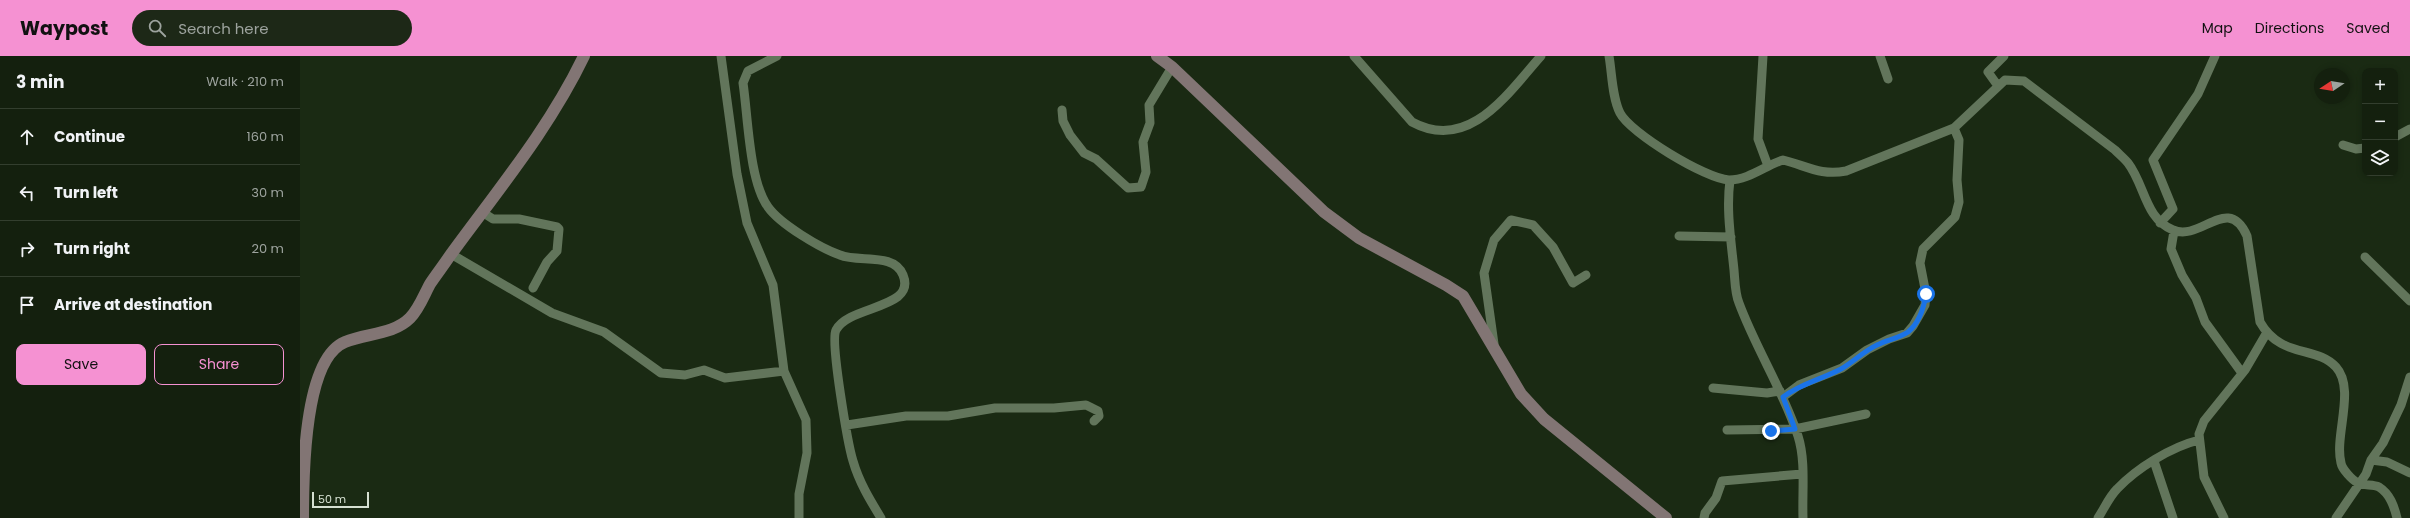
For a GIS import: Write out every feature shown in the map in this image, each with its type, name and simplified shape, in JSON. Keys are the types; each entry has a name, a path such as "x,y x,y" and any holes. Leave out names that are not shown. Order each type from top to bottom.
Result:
{"main road":[{"path":"303,518 303,479 307,421 318,379 328,358 345,342 400,326 411,317 431,283 553,116 584,56"},
{"path":"1157,56 1172,67 1324,212 1359,238 1446,285 1463,296 1521,394 1544,419 1666,518"}],"street":[{"path":"721,56 742,200 747,223 773,285 784,371 806,420 807,453 799,494 799,518"},
{"path":"776,56 748,71 743,83 753,162 760,191 768,206 776,216 841,256 889,261 898,265 904,275 905,285 902,292 893,300 851,315 841,321 835,332 835,356 853,460 862,486 881,518"},
{"path":"1354,56 1412,122 1425,129 1438,132 1462,128 1480,120 1498,104 1541,56"},
{"path":"1609,56 1619,111 1625,120 1638,133 1682,160 1713,176 1730,180 1746,177 1783,160 1831,174 1846,172 1954,128 2005,80 2024,81 2115,150 2129,164 2153,214 2160,222 2174,231 2197,230 2223,217 2233,219 2242,225 2246,236 2255,304 2260,322 2266,334 2282,345 2324,359 2335,366 2342,374 2344,391 2339,450 2341,464 2358,483 2378,486 2386,493 2393,503 2397,518"},
{"path":"1763,56 1758,139 1768,166"},
{"path":"1880,56 1888,79"},
{"path":"1998,86 1988,72 2004,56"},
{"path":"2160,222 2173,209 2153,160 2198,94 2215,56"},
{"path":"1062,110 1063,121 1070,136 1084,153 1096,159 1128,188 1141,187 1146,172 1143,142 1150,123 1149,105 1172,67"},
{"path":"1713,388 1781,394 1799,385 1842,368 1867,350 1889,339 1907,333 1914,326 1925,305 1926,294 1920,263 1923,249 1955,217 1960,202 1957,180 1959,140 1954,128"},
{"path":"2398,135 2410,129"},
{"path":"2343,145 2356,149 2362,148"},
{"path":"1730,180 1727,197 1738,302 1781,394 1798,438 1802,474 1802,518"},
{"path":"482,212 493,219 519,219 557,227 559,229 557,251 547,262 533,288"},
{"path":"1495,352 1484,274 1494,240 1511,220 1533,225 1553,247 1573,283 1586,275"},
{"path":"2174,231 2171,249 2182,275 2196,298 2205,322 2242,373"},
{"path":"1679,236 1730,237"},
{"path":"452,254 552,313 604,332 661,373 686,375 704,370 725,378 784,371"},
{"path":"2365,257 2410,301"},
{"path":"2224,518 2204,477 2199,440 2204,421 2242,373 2266,334"},
{"path":"2336,518 2358,483 2366,474 2371,460 2383,443 2401,405 2410,377"},
{"path":"847,425 906,416 948,416 995,408 1054,408 1086,405 1098,411 1099,416 1094,421"},
{"path":"1727,430 1795,429 1866,414"},
{"path":"2098,518 2117,490 2154,461 2168,452 2199,440"},
{"path":"2371,460 2387,462 2410,473"},
{"path":"2154,461 2173,518"},
{"path":"1704,518 1705,513 1716,498 1722,481 1802,474"}],"route":[{"path":"1771,431 1795,429 1783,397 1799,385 1842,368 1867,350 1889,339 1907,333 1914,326 1925,305 1926,294"}]}
